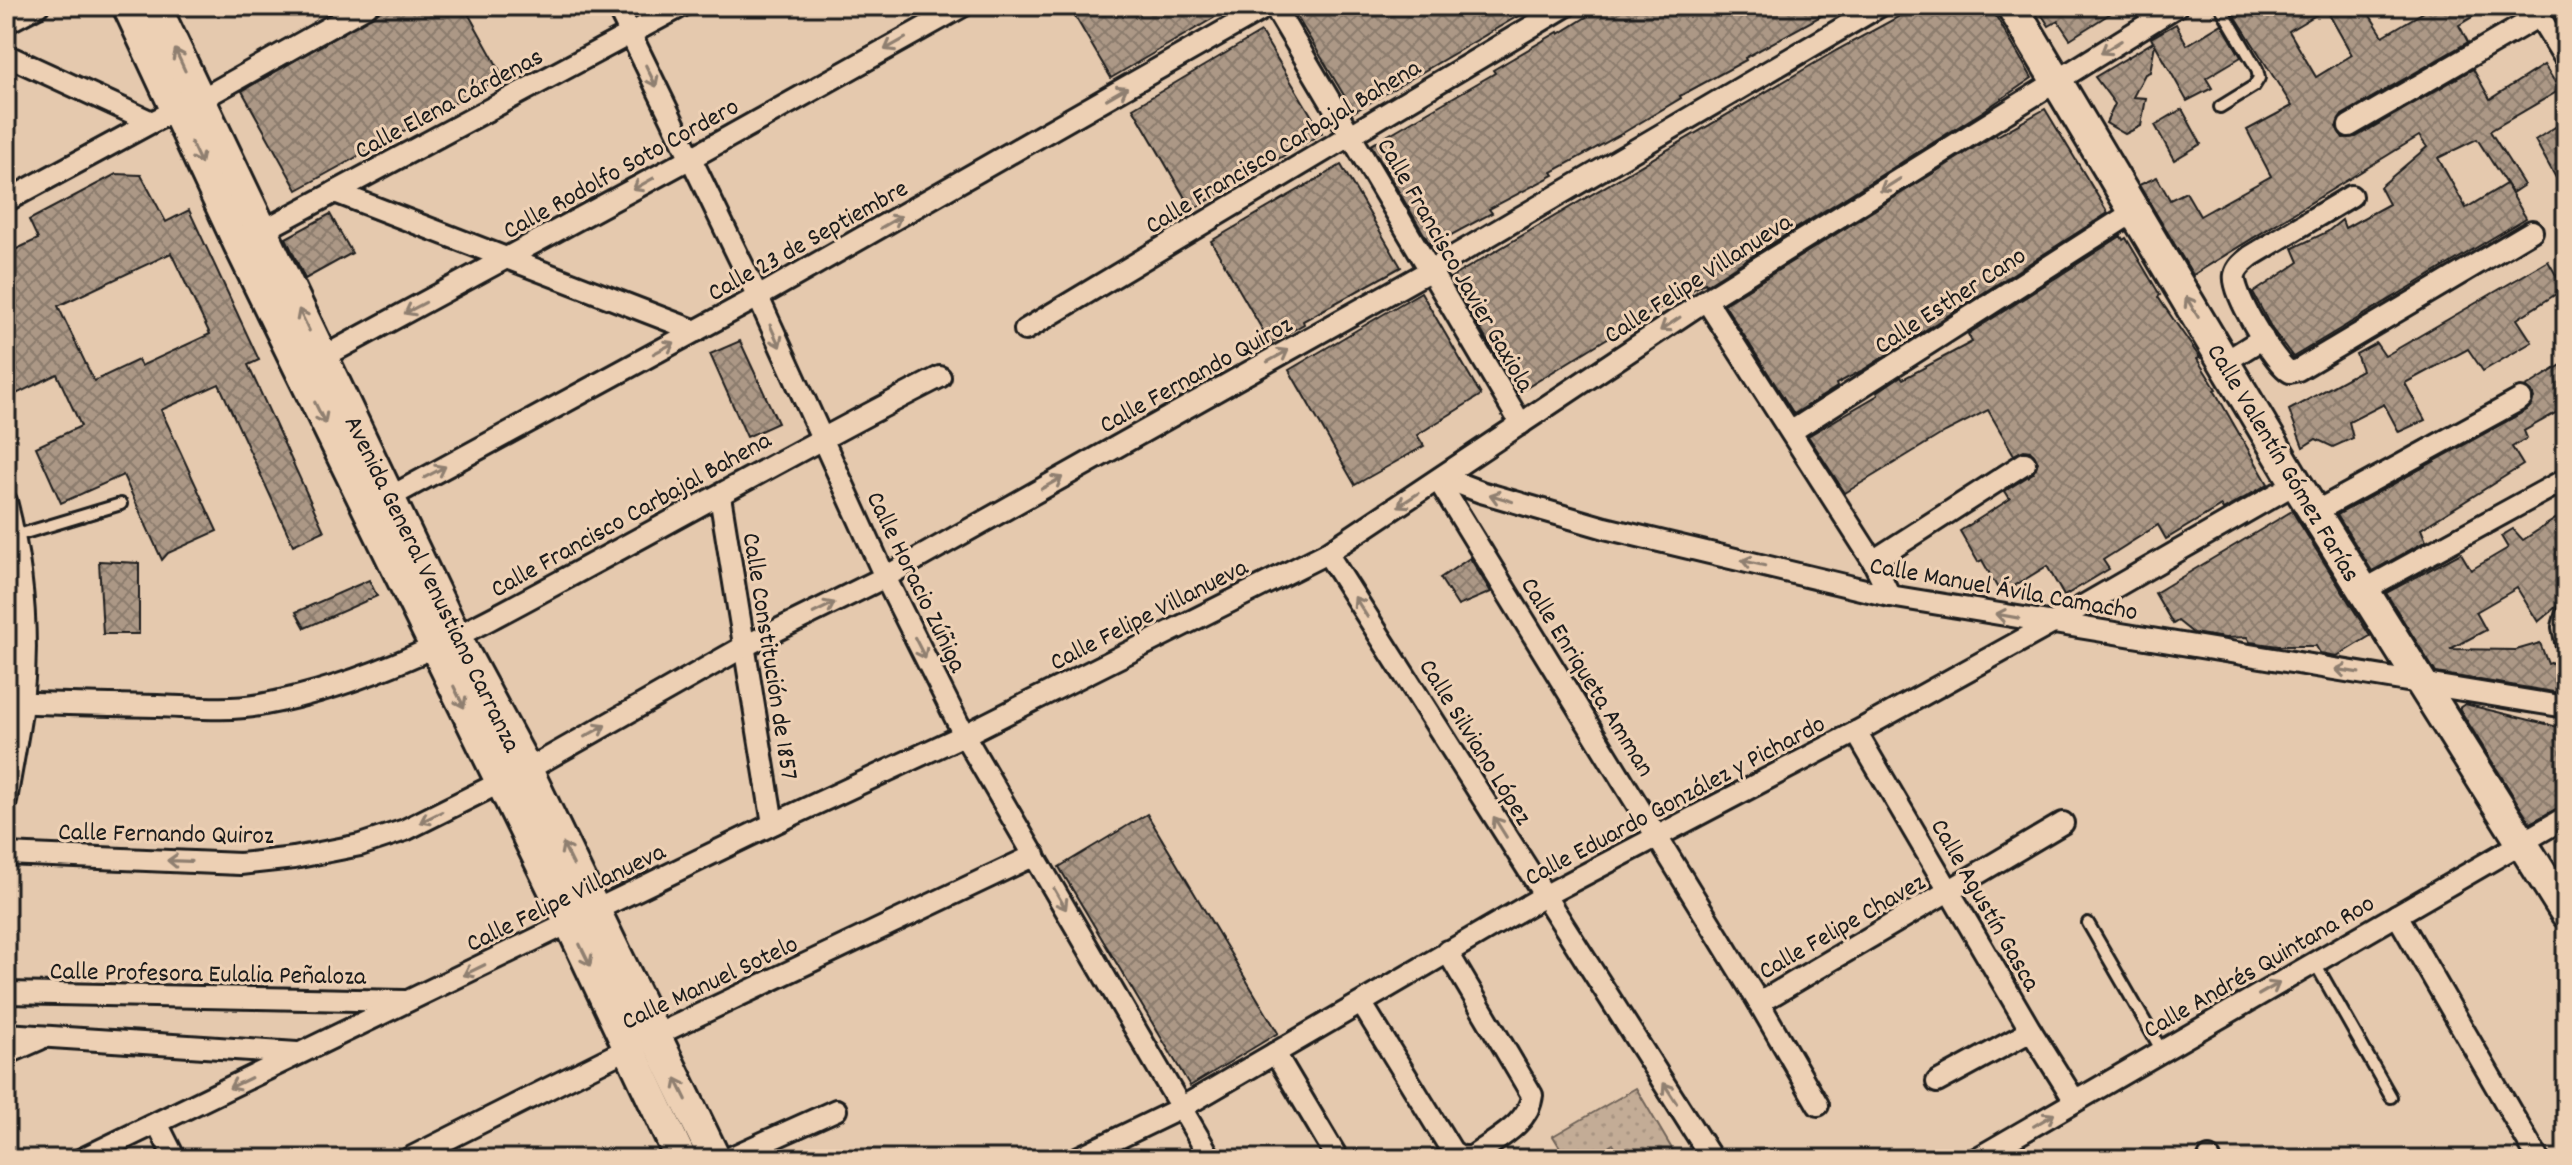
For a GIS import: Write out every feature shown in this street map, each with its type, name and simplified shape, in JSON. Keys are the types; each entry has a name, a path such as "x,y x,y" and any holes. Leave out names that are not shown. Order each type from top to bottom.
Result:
{"main road":[{"name":"Avenida General Venustiano Carranza","path":"128,6 175,110 250,238 642,1042 715,1159"},
{"name":"Avenida General Venustiano Carranza","path":"155,6 175,110"},
{"name":"Calle Valentín Gómez Farías","path":"2012,6 2296,483 2566,913"},
{"name":"Avenida General Venustiano Carranza","path":"642,1042 681,1159"}],"street":[{"path":"6,23 38,6"},
{"path":"6,201 367,6"},
{"name":"Calle Horacio Zúñiga","path":"617,6 758,297 885,577 964,735 1211,1159"},
{"name":"Calle Elena Cárdenas","path":"250,238 682,6"},
{"name":"Calle Francisco Javier Gaxiola","path":"1271,6 1521,424"},
{"name":"Calle 23 de Septiembre","path":"378,503 758,297 1271,6"},
{"name":"Calle Francisco Carbajal Bahena","path":"1025,330 1349,133 1566,6"},
{"name":"Calle Fernando Quiroz","path":"6,854 240,864 294,858 360,845 405,830 514,776 745,646 885,577 1429,271 1880,6"},
{"name":"Calle Felipe Villanueva","path":"82,1159 773,824 964,735 1327,553 1706,300 2177,6"},
{"name":"Calle Rodolfo Soto Cordero","path":"310,364 691,158 951,9"},
{"path":"2349,126 2536,11 2566,60"},
{"path":"6,55 175,110"},
{"path":"335,192 696,331"},
{"path":"2351,196 2251,256 2237,270 2238,293 2282,368 2290,372 2532,231"},
{"name":"Calle Esther Cano","path":"1792,431 2135,211"},
{"path":"1706,300 1873,561 1890,596"},
{"path":"2225,362 2263,338"},
{"name":"Calle Francisco Carbajal Bahena","path":"14,702 216,708 258,705 317,693 357,680 446,643 720,496 820,438 940,377"},
{"path":"2315,512 2521,399"},
{"path":"1873,561 2025,463"},
{"name":"Calle Manuel Ávila Camacho","path":"1440,478 1605,528 1890,596 2566,707"},
{"name":"Calle Enriqueta Amman","path":"1440,478 1818,1105"},
{"path":"2362,591 2566,479"},
{"name":"Calle Eduardo González y Pichardo","path":"1075,1159 1181,1108 1544,896 1856,732 2296,483"},
{"name":"Calle Constitución de 1857","path":"720,496 773,824"},
{"path":"6,501 25,620 6,801"},
{"name":"Calle Silviano López","path":"1327,553 1712,1159"},
{"path":"2566,616 2563,627 2566,642"},
{"name":"Calle Agustín Gasca","path":"1856,732 2075,1101"},
{"name":"Calle Andrés Quintana Roo","path":"1976,1159 2006,1152 2075,1101 2566,817"},
{"name":"Calle Felipe Chavez","path":"1759,1003 2063,823"},
{"name":"Calle Manuel Sotelo","path":"408,1159 642,1042 1035,855"},
{"path":"2397,915 2538,1159"},
{"path":"1362,1004 1452,1151 1461,1157 1472,1157 1523,1119 1530,1109 1532,1095 1447,951"},
{"name":"Calle Profesora Eulalia Peñaloza","path":"6,993 409,1001"},
{"path":"1937,1082 2031,1031"},
{"path":"6,1034 302,1053"},
{"path":"6,1054 44,1037"},
{"path":"1275,1053 1338,1159"},
{"path":"727,1159 836,1110"},
{"path":"157,1123 175,1159"}],"lane":[{"path":"2220,6 2257,69 2259,78 2254,86 2220,107"},
{"path":"13,544 121,504"},
{"path":"2088,923 2162,1051"},
{"path":"2315,963 2391,1097"}],"shaded area":[{"path":"1636,1088 1678,1159 1622,1159 1613,1144 1588,1159 1567,1159 1553,1136"}],"building":[{"path":"389,6 464,6 503,76 297,190 242,91"},
{"path":"1069,6 1234,6 1111,78"},
{"path":"1304,6 1535,6 1354,112 1294,12"},
{"path":"1604,6 1839,6 1680,96 1618,136 1552,172 1554,175 1489,209 1492,213 1431,246 1371,145"},
{"path":"1918,6 1990,6 2032,78 1706,285 1619,331 1518,393 1450,278 1837,50"},
{"path":"2036,6 2122,6 2070,39 2058,21 2049,26"},
{"path":"2229,6 2364,6 2383,36 2434,6 2491,6 2459,25 2468,42 2342,115 2336,127 2343,138 2356,137 2473,69 2490,99 2544,65 2560,90 2490,131 2524,185 2512,193 2477,139 2438,158 2466,208 2506,184 2526,218 2293,357 2272,329 2253,293 2299,262 2293,248 2327,232 2342,220 2345,228 2389,204 2380,187 2427,147 2419,136 2193,275 2139,185 2157,177 2170,200 2186,192 2200,216 2271,176 2247,130 2292,106","holes":["2326,9 2352,55 2316,77 2289,31"]},
{"path":"2548,6 2566,6 2566,35"},
{"path":"2176,24 2187,45 2222,24 2241,57 2206,78 2212,88 2187,101 2155,44 2150,72 2145,74 2133,97 2146,98 2141,126 2125,134 2106,123 2115,104 2095,77 2153,42 2151,38"},
{"path":"1261,32 1322,133 1192,210 1133,108"},
{"path":"2045,109 2108,213 1863,370 1836,384 1837,387 1794,414 1724,304 1996,134"},
{"path":"2182,109 2201,144 2174,160 2155,125"},
{"path":"2566,120 2566,196 2535,140"},
{"path":"1341,165 1401,267 1303,321 1304,324 1270,343 1211,241"},
{"path":"116,174 141,175 166,222 189,210 259,360 248,365 324,531 293,545 219,384 161,410 217,531 168,553 162,560 123,475 61,503 36,447 81,426 57,374 6,399 6,254 38,239 29,220","holes":["171,253 210,334 141,366 138,360 94,381 58,306"]},
{"path":"330,214 352,253 305,279 286,238"},
{"path":"2121,236 2123,240 2126,238 2160,295 2158,297 2200,358 2197,359 2268,484 2223,510 2221,506 2166,539 2158,525 2103,560 2109,569 2064,596 2047,566 2001,594 1982,560 1978,562 1960,531 2010,499 2005,491 2033,473 2038,462 2030,451 2024,450 2014,455 1988,410 1945,432 1845,493 1808,436 1878,395 1877,392 1901,376 1903,379 1972,342 1968,334"},
{"path":"2548,261 2564,289 2517,319 2532,342 2483,371 2468,349 2405,383 2425,420 2399,432 2384,404 2349,422 2353,438 2333,447 2316,439 2303,447 2289,410 2362,370 2356,354 2376,343 2385,356"},
{"path":"1421,292 1481,395 1417,435 1424,446 1355,485 1289,370"},
{"path":"740,341 778,423 747,437 710,354"},
{"path":"2566,362 2566,407 2524,431 2527,438 2512,447 2523,465 2421,529 2426,541 2372,571 2337,515 2527,410 2534,398 2526,387"},
{"path":"2292,511 2370,636 2337,656 2320,653 2316,646 2250,642 2247,637 2225,638 2193,633 2178,621 2173,624 2155,593"},
{"path":"2566,512 2566,603 2557,606 2538,622 2517,588 2476,612 2486,630 2450,649 2516,650 2540,643 2548,664 2556,661 2566,694 2436,673 2386,593 2461,553 2471,570 2508,548 2501,536 2513,529 2523,540"},
{"path":"1470,558 1491,592 1458,606 1440,578"},
{"path":"99,561 139,563 139,634 103,634"},
{"path":"369,580 377,596 305,628 296,612"},
{"path":"2465,704 2566,729 2566,755 2560,783 2566,784 2566,804 2530,823 2459,708"},
{"path":"1147,814 1278,1033 1190,1086 1059,867"}]}
